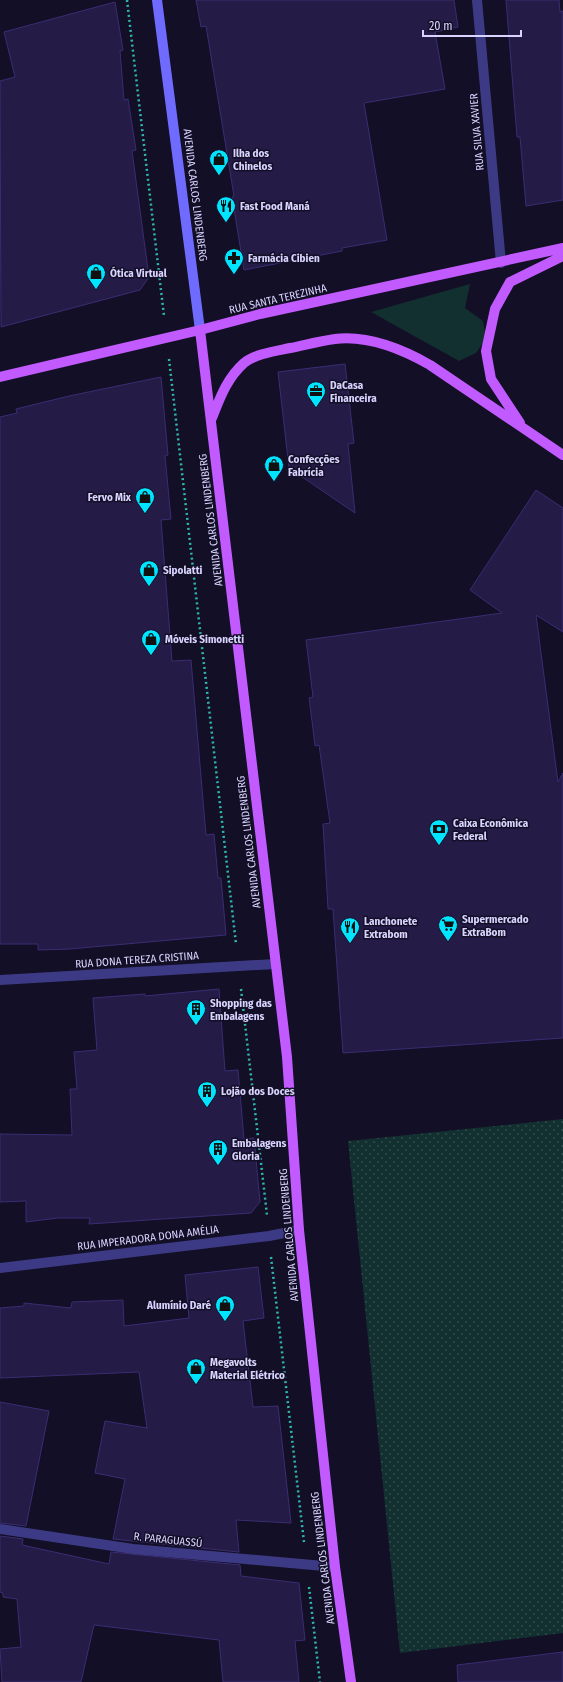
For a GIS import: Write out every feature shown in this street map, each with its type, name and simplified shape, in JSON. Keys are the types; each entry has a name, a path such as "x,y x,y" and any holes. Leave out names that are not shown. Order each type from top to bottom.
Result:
{"main road":[{"name":"AVENIDA CARLOS LINDENBERG","path":"157,0 212,420 275,964 291,1104 299,1230 335,1567 351,1682"},
{"name":"RUA SANTA TEREZINHA","path":"0,376 167,338 260,314 563,248"},
{"path":"524,428 491,379 486,351 495,309 510,282 563,256"},
{"path":"212,420 226,383 245,363 266,353 336,339 356,339 393,347 412,354 430,364 563,455"}],"street":[{"name":"RUA SILVA XAVIER","path":"477,0 501,262"},
{"name":"RUA DONA TEREZA CRISTINA","path":"0,980 275,964"},
{"name":"RUA IMPERADORA DONA AMÉLIA","path":"0,1268 269,1236 299,1230"},
{"name":"R. PARAGUASSÚ","path":"0,1529 133,1549 220,1558 307,1563 335,1567"}],"path":[{"name":"AVENIDA CARLOS LINDENBERG","path":"127,0 167,338 320,1682"}],"green space":[{"path":"470,284 465,308 483,321 485,340 476,353 459,361 371,312"},
{"path":"563,1119 563,1633 400,1653 348,1141"}],"building":[{"path":"196,0 454,0 458,27 435,32 445,89 364,103 387,240 342,248 342,251 244,270 232,197 234,196 206,26 201,27"},
{"path":"506,0 559,0 560,12 563,11 563,200 526,206 520,137 517,137"},
{"path":"115,2 123,50 120,51 124,100 128,99 136,150 132,151 149,277 140,290 1,327 0,81 15,77 4,32"},
{"name":"DaCasa Financeira","path":"345,364 354,443 348,444 355,513 289,468 278,372"},
{"path":"161,377 168,455 165,456 171,519 161,520 172,661 191,660 206,835 214,834 218,878 221,878 226,935 70,949 38,950 38,944 0,944 0,417 17,413 16,409 69,396"},
{"path":"536,490 563,508 563,632 536,615 558,782 563,773 563,1038 343,1053 333,909 328,909 323,824 330,823 319,745 315,746 309,698 313,697 306,640 502,613 470,590"},
{"path":"219,989 225,1071 238,1070 244,1139 254,1138 260,1202 251,1213 89,1224 90,1218 58,1218 26,1222 26,1201 0,1202 0,1134 72,1135 70,1089 77,1089 74,1052 97,1050 93,998 145,994 145,996"},
{"path":"258,1267 264,1318 243,1321 253,1407 278,1406 291,1523 236,1520 239,1552 113,1539 125,1479 95,1473 105,1421 147,1428 139,1372 0,1378 0,1308 24,1306 24,1303 71,1308 72,1302 123,1300 124,1326 189,1318 185,1275"},
{"path":"0,1402 49,1411 26,1526 0,1523"},
{"path":"0,1536 23,1539 22,1545 109,1564 111,1552 240,1565 241,1576 299,1583 305,1640 295,1641 299,1682 223,1682 219,1640 94,1625 81,1682 2,1682 0,1649 21,1647 17,1599 3,1597 3,1593 0,1592"},
{"path":"563,1652 563,1682 458,1682 457,1665"}],"place":[{"name":"Ilha dos Chinelos","path":"219,176"},
{"name":"Fast Food Maná","path":"226,223"},
{"name":"Farmácia Cibien","path":"234,275"},
{"name":"Ótica Virtual","path":"96,290"},
{"name":"DaCasa Financeira","path":"316,408"},
{"name":"Confecções Fabrícia","path":"274,482"},
{"name":"Fervo Mix","path":"145,514"},
{"name":"Sipolatti","path":"149,587"},
{"name":"Móveis Simonetti","path":"151,656"},
{"name":"Caixa Econômica Federal","path":"439,846"},
{"name":"Supermercado ExtraBom","path":"448,942"},
{"name":"Lanchonete Extrabom","path":"350,944"},
{"name":"Shopping das Embalagens","path":"196,1026"},
{"name":"Lojão dos Doces","path":"207,1108"},
{"name":"Embalagens Gloria","path":"218,1166"},
{"name":"Alumínio Daré","path":"225,1322"},
{"name":"Megavolts Material Elétrico","path":"196,1385"}]}
